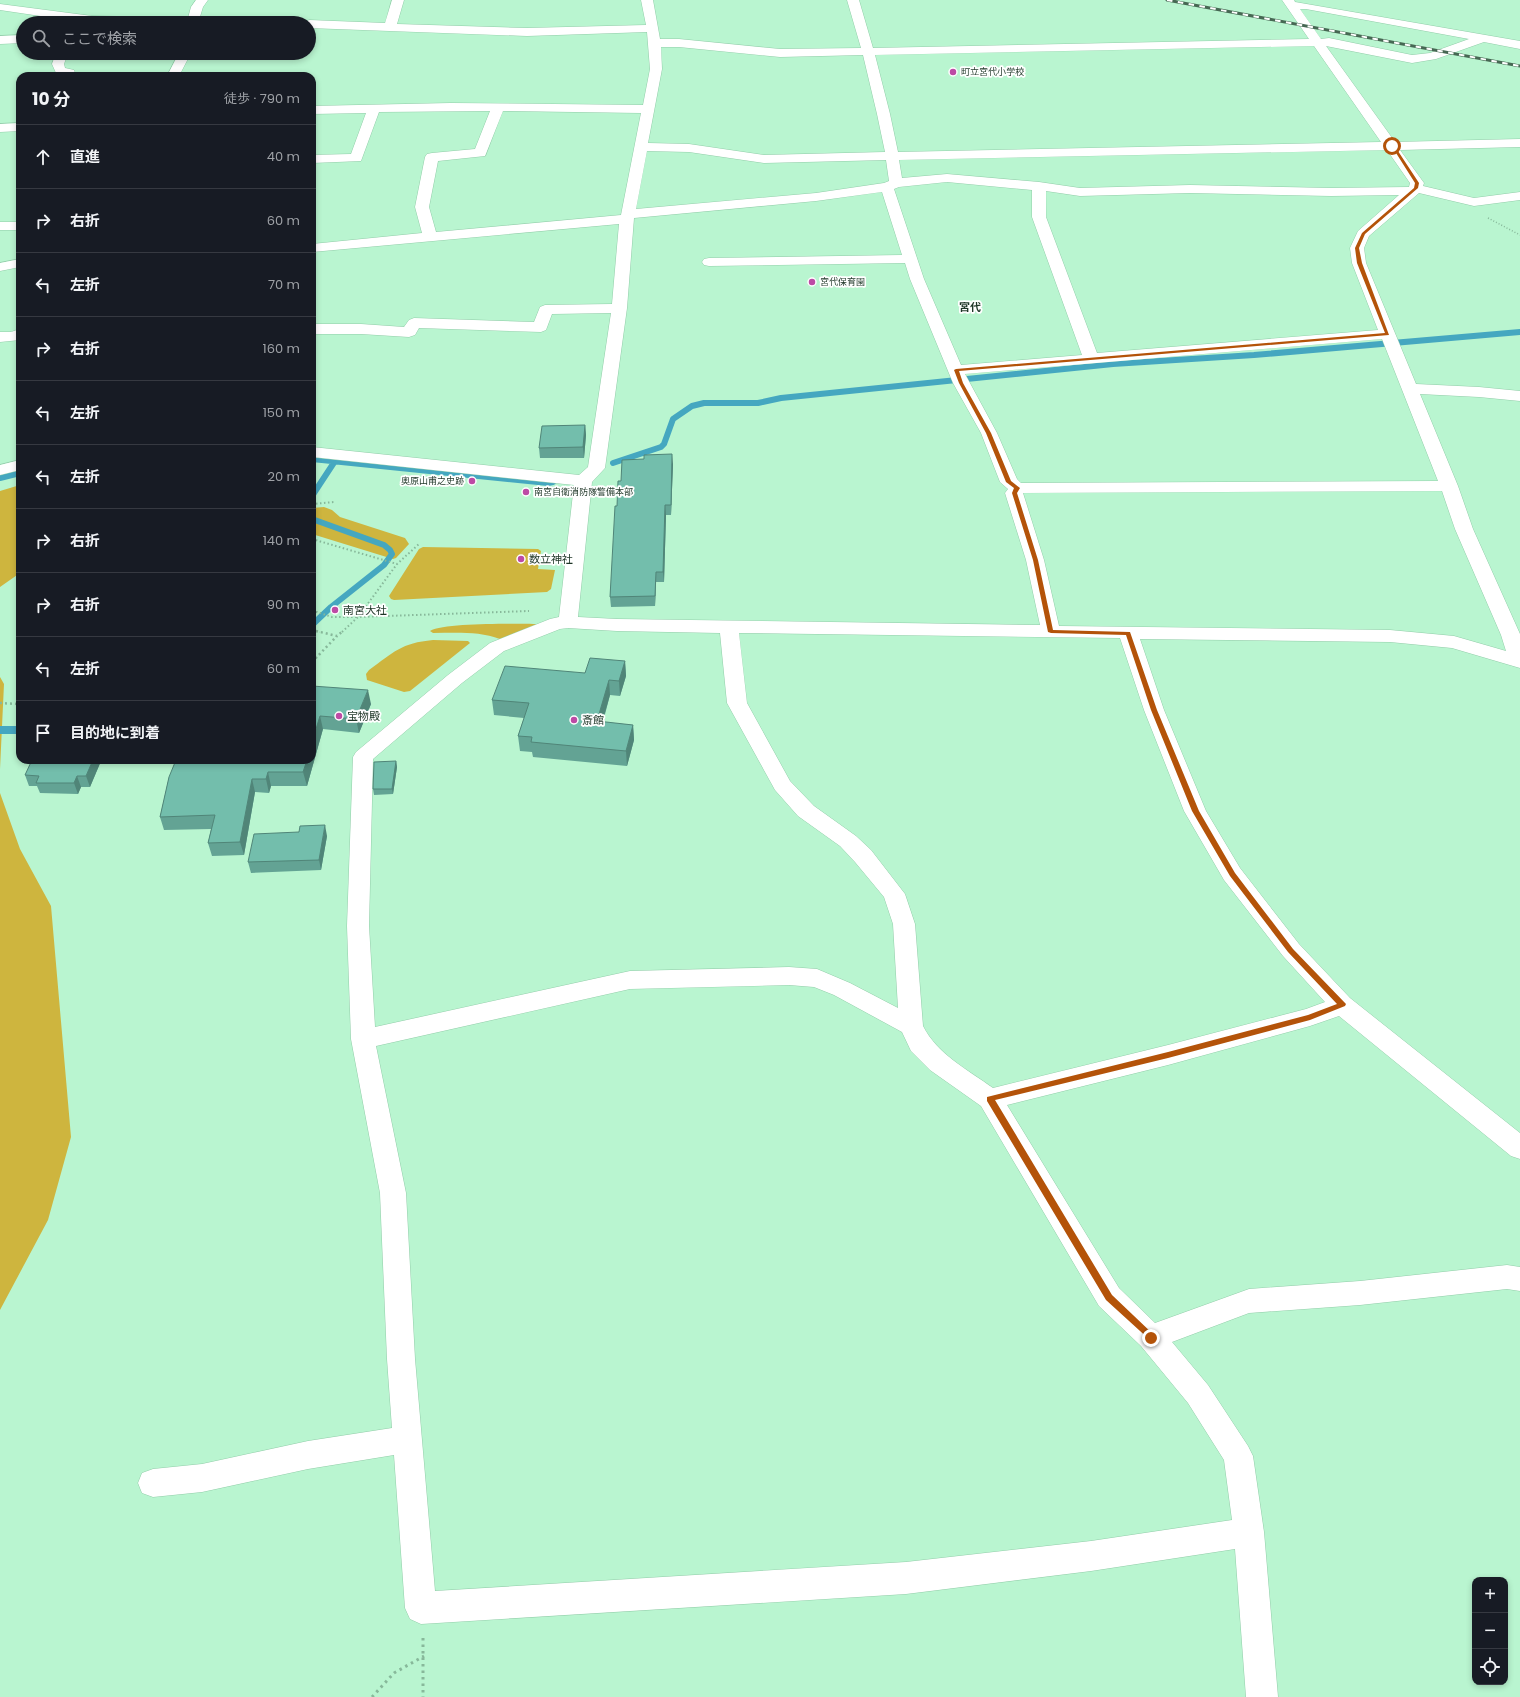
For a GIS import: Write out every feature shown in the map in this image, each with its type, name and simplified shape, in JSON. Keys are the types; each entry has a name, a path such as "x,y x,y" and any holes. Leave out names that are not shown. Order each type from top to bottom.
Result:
{"street":[{"path":"194,16 197,7 202,0"},
{"path":"390,27 398,0"},
{"path":"568,622 583,481 596,468 619,308 628,216 642,147 647,109 656,69 655,43 647,0"},
{"path":"853,0 868,52 893,157 892,185 910,259 958,376 989,433 1009,482 1017,488 1055,489 1449,486"},
{"path":"1290,3 1520,45"},
{"path":"1290,3 1320,43 1417,183 1415,190 1364,234 1357,248 1359,263 1411,388 1464,529 1511,636 1519,662"},
{"path":"0,7 58,16"},
{"path":"316,24 527,32 652,28"},
{"path":"655,43 679,43 780,53 1329,42 1412,59 1432,56 1484,38"},
{"path":"0,40 16,39"},
{"path":"59,60 58,64 60,70 67,72"},
{"path":"175,72 181,60"},
{"path":"316,110 498,108 647,109"},
{"path":"430,236 422,207 432,157 480,153 498,108"},
{"path":"316,159 356,158 374,109"},
{"path":"0,128 16,127"},
{"path":"642,147 690,148 764,159 1520,143"},
{"path":"316,248 816,197 947,178 1039,186 1080,192 1190,189 1331,192 1415,190 1474,202 1520,196"},
{"path":"1039,186 1039,217 1091,358"},
{"path":"0,226 16,226"},
{"path":"709,262 910,259"},
{"path":"0,267 16,265"},
{"path":"316,329 361,329 410,332 414,323 542,327 545,310 619,308"},
{"path":"0,337 16,336"},
{"path":"958,376 1091,358 1391,341"},
{"path":"1411,388 1520,396"},
{"path":"316,452 583,481"},
{"path":"0,470 16,466"},
{"path":"1017,488 1014,493 1035,560 1051,632"},
{"path":"1249,1532 1091,1556 906,1578 420,1608 401,1359 393,1193 363,1039 358,926 363,757 455,679 497,647 557,623 568,622 729,628 1390,636 1454,642 1519,662"},
{"path":"729,628 737,703 782,785 806,811 848,841 863,856 894,894 904,924 911,1026 920,1044 939,1063 990,1099 1109,1298 1151,1338 1198,1394 1238,1456 1249,1532 1262,1697"},
{"path":"1128,633 1154,710 1199,817 1237,881 1291,950 1342,1004 1520,1148"},
{"path":"363,1039 630,980 789,976 817,978 842,988 911,1026"},
{"path":"990,1099 1168,1055 1310,1017 1342,1004"},
{"path":"1151,1338 1249,1301 1360,1293 1506,1277 1520,1279"},
{"path":"153,1483 202,1478 308,1455 407,1439"}],"path":[{"path":"1474,202 1479,214 1520,235"},
{"path":"316,504 334,502"},
{"path":"316,539 397,564"},
{"path":"316,658 358,616 397,564 419,544"},
{"path":"316,612 332,617 535,611"},
{"path":"316,631 337,636"},
{"path":"0,704 16,704"},
{"path":"420,1608 424,1656 423,1697"},
{"path":"372,1697 394,1673 424,1656"}],"shaded area":[{"path":"16,486 16,576 0,587 0,491"},
{"path":"324,507 332,510 340,517 405,538 409,544 396,558 393,559 316,535 316,508"},
{"path":"423,547 538,549 541,551 538,569 555,570 551,589 547,592 391,599 389,596 419,549"},
{"path":"543,624 500,639 484,635 433,633 430,631 451,626 467,625"},
{"path":"433,640 468,641 470,643 410,691 404,692 367,680 366,674 369,670 398,649 413,643"},
{"path":"0,677 4,684 0,769"},
{"path":"0,793 20,849 51,906 71,1137 48,1220 0,1310"}],"building":[{"path":"585,425 583,447 539,448 542,426"},
{"path":"672,454 671,505 665,505 663,572 656,572 655,596 610,597 615,506 617,506 618,481 621,481 622,460 644,459 644,455"},
{"path":"590,658 625,661 619,681 609,680 597,721 633,725 626,751 531,742 532,737 518,736 529,703 492,700 505,666 585,673"},
{"path":"316,686 368,690 356,719 320,716 316,729"},
{"path":"396,761 392,789 373,789 374,762"},
{"path":"30,764 91,764 86,776 77,776 74,783 36,783 39,776 25,775"},
{"path":"174,764 306,764 303,772 268,772 266,779 252,779 240,842 208,843 215,815 160,817 169,777"},
{"path":"325,825 319,860 248,862 254,834 299,832 300,826"}],"waterway":[{"path":"613,463 661,447 664,444 673,419 692,406 704,403 758,403 781,398 1113,364 1254,355 1520,332"},
{"path":"316,459 335,461"},
{"path":"316,490 335,461"},
{"path":"335,461 548,483 553,482"},
{"path":"0,478 16,474"},
{"path":"316,520 384,545 392,554 384,565 331,607 316,621"},
{"path":"0,730 16,730"}],"railway":[{"path":"1167,0 1520,66"}],"place":[{"name":"町立宮代小学校","path":"953,72"},
{"name":"宮代保育園","path":"812,282"},
{"name":"奥原山甫之史跡","path":"472,481"},
{"name":"南宮自衛消防隊警備本部","path":"526,492"},
{"name":"数立神社","path":"521,559"},
{"name":"南宮大社","path":"335,610"},
{"name":"宝物殿","path":"339,716"},
{"name":"斎館","path":"574,720"}],"district":[{"name":"宮代","path":"970,307"}],"route":[{"path":"1151,1338 1109,1298 990,1099 1168,1055 1310,1017 1342,1004 1291,950 1232,874 1195,811 1154,710 1128,633 1051,632 1035,560 1014,493 1017,488 1009,482 989,433 961,383 956,370 1388,334 1359,263 1357,248 1364,234 1416,188 1417,183 1392,146"}]}
